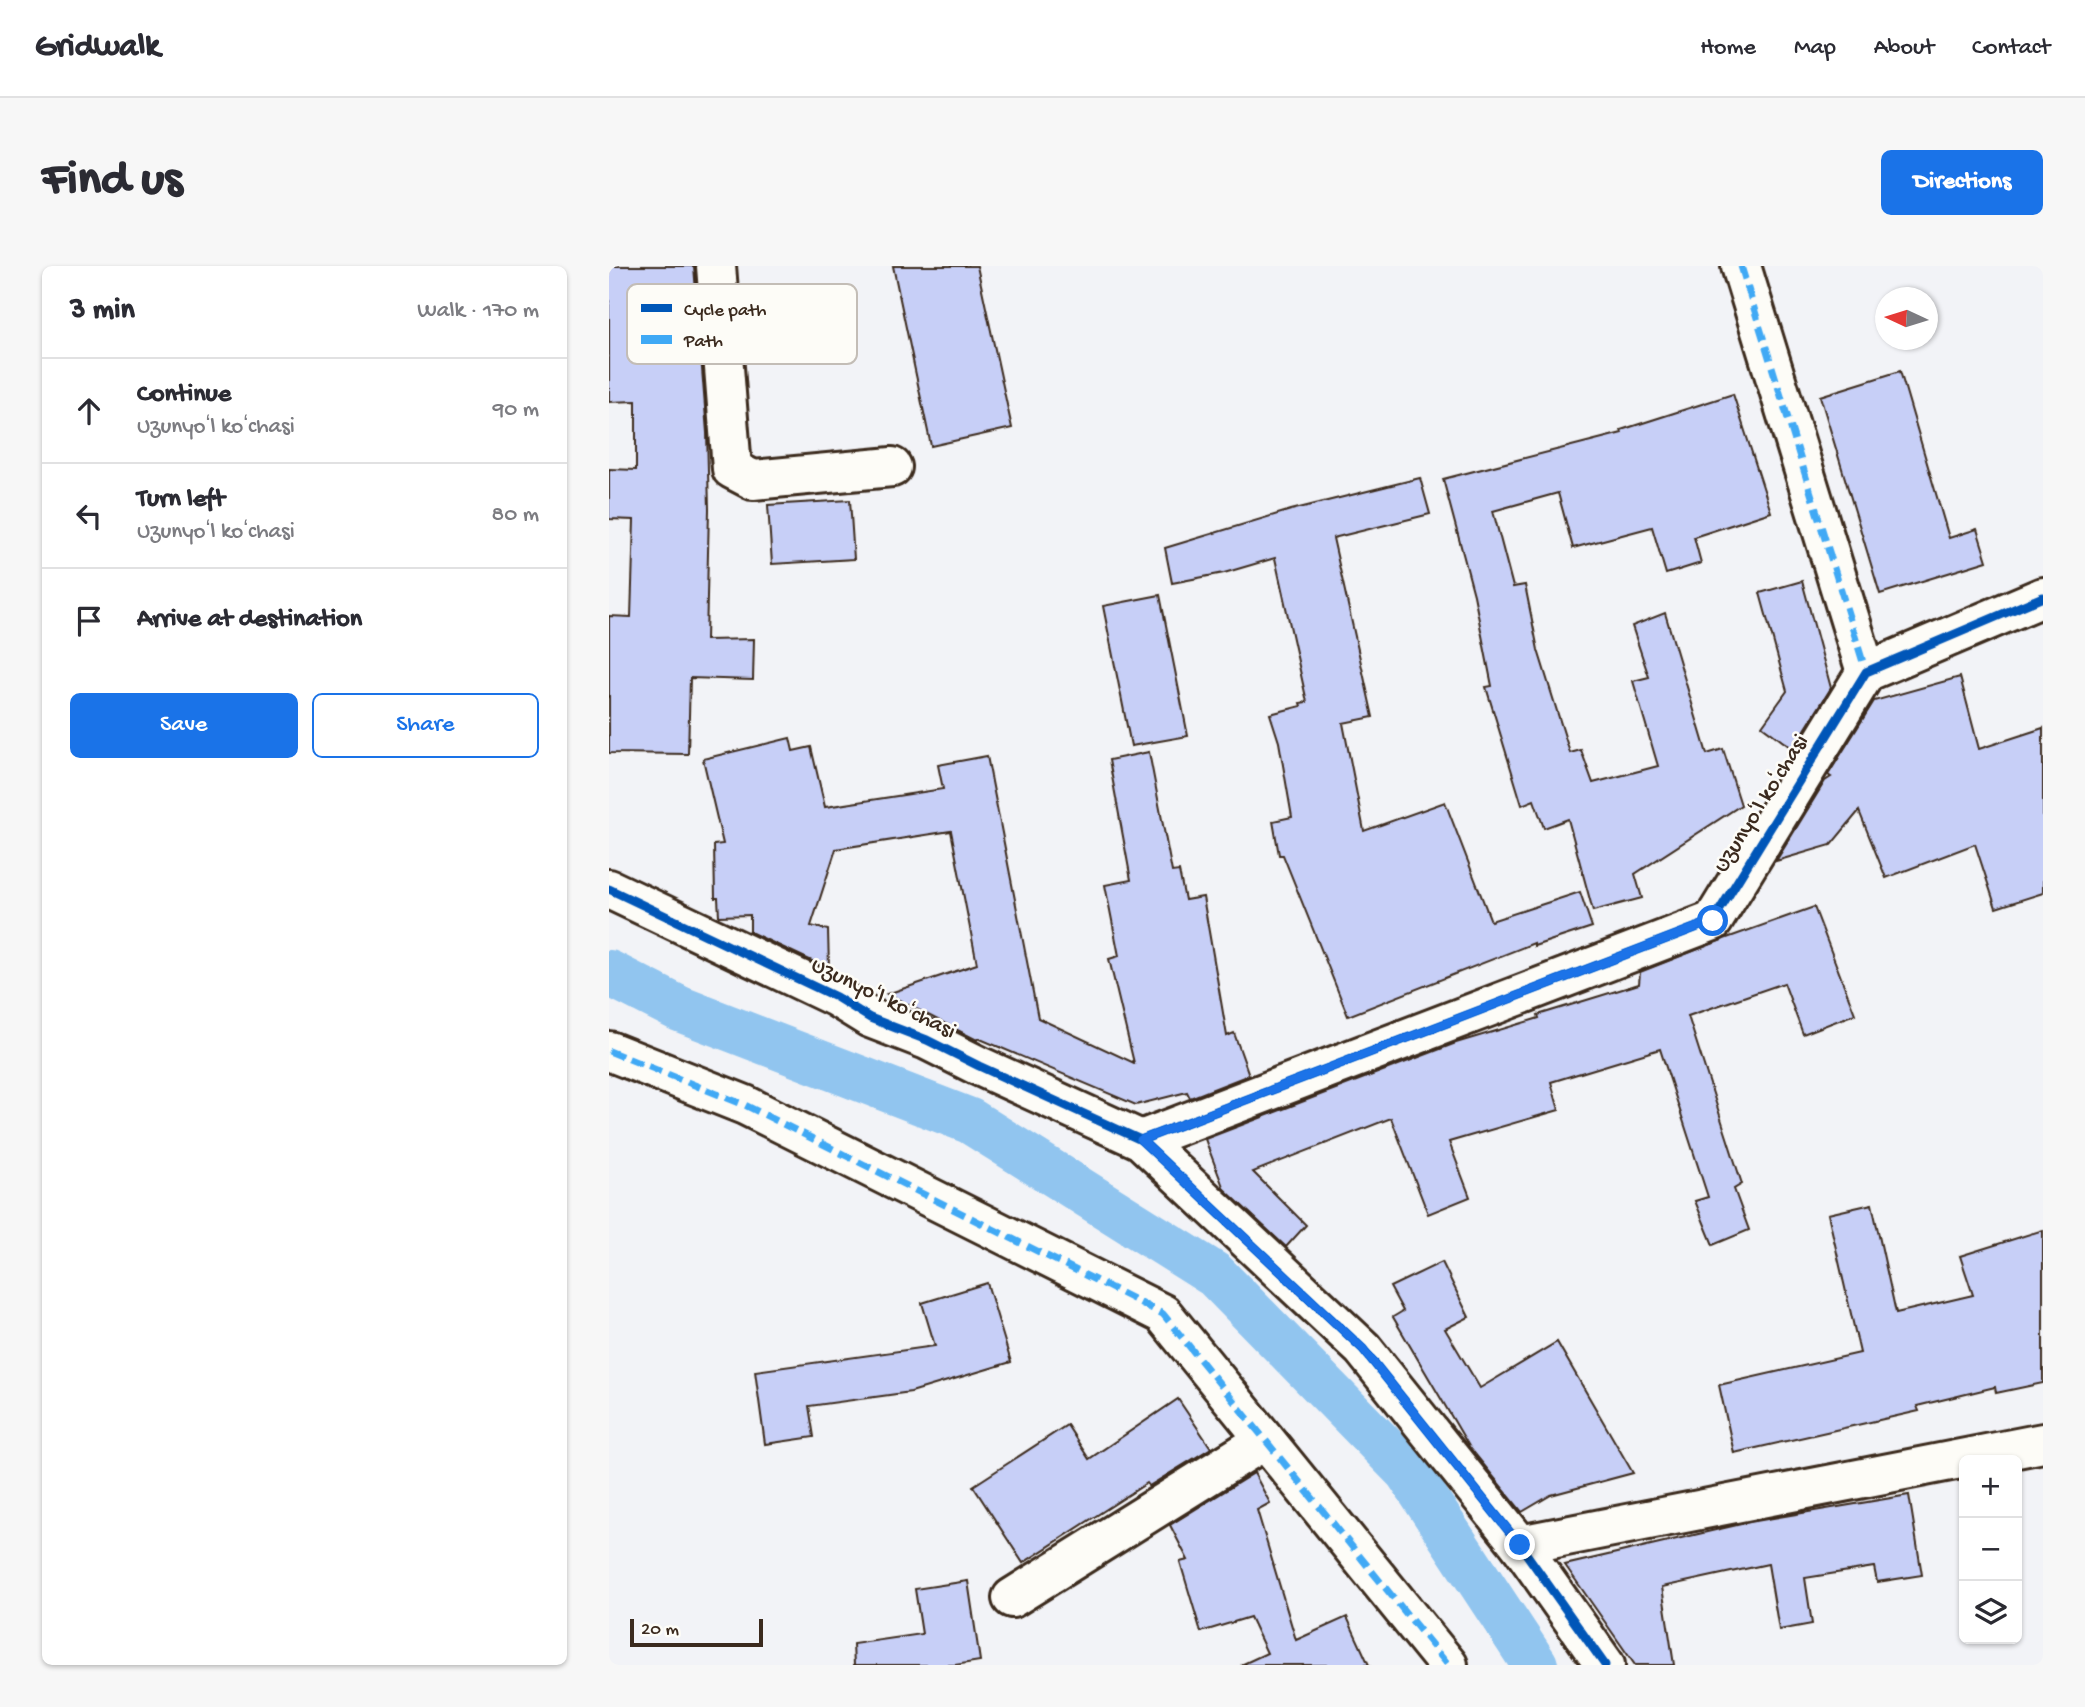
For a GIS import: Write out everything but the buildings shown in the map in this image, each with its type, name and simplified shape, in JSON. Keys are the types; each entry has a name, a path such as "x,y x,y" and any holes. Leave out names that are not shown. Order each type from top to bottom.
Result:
{"street":[{"path":"716,266 717,284"},
{"path":"1741,266 1866,672 2043,597"},
{"path":"724,364 732,469 753,480 892,467"},
{"name":"Uzunyoʻl koʻchasi","path":"1141,1140 1713,921 1866,672"},
{"name":"Uzunyoʻl koʻchasi","path":"609,889 836,997 870,1018 927,1040 1141,1140 1363,1349 1520,1545 1605,1665"},
{"path":"609,1051 745,1105 1163,1314 1448,1665"},
{"path":"1012,1598 1265,1440"},
{"path":"1520,1545 2043,1443"}],"waterway":[{"path":"609,973 680,1009 970,1121 1215,1275 1408,1472 1535,1665"}],"marked path":[{"path":"1741,266 1866,672"},
{"path":"609,1051 745,1105 1163,1314 1448,1665"}],"cycle path":[{"path":"1141,1140 1713,921 1866,672 2043,597"},
{"path":"609,889 836,997 870,1018 927,1040 1141,1140 1363,1349 1520,1545 1605,1665"}],"route":[{"path":"1520,1545 1363,1349 1141,1140 1713,921"}]}
